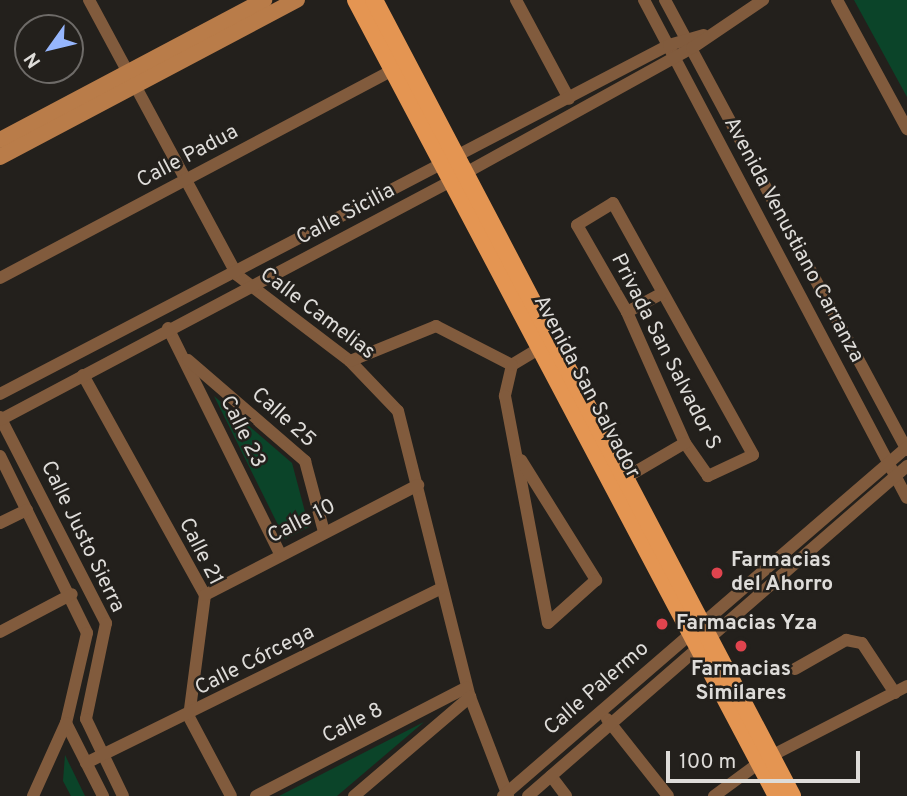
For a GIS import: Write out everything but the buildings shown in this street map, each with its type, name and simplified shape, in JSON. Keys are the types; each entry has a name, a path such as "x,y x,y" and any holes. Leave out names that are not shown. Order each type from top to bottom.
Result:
{"main road":[{"path":"0,157 264,0"},
{"path":"0,140 297,0"},
{"name":"Avenida San Salvador","path":"356,0 625,478 699,635"},
{"name":"Avenida San Salvador","path":"374,0 540,348 765,759 792,796"},
{"name":"Avenida San Salvador","path":"765,759 776,796"}],"street":[{"name":"Calle Camelias","path":"89,0 183,181 237,275 248,288 350,361 398,411 418,485 439,589 468,692 505,795"},
{"path":"516,0 569,99"},
{"name":"Avenida Venustiano Carranza","path":"644,0 907,498"},
{"name":"Avenida Venustiano Carranza","path":"665,0 907,448"},
{"name":"Calle Sicilia","path":"0,419 248,288 454,170 569,99 668,44 689,42 763,0"},
{"path":"837,0 907,129"},
{"name":"Calle Sicilia","path":"0,394 674,58 689,42"},
{"name":"Calle Padua","path":"0,278 393,70"},
{"name":"Privada San Salvador S","path":"613,203 753,455 708,476 685,443 627,312 578,225 613,203"},
{"path":"627,312 662,294"},
{"path":"350,361 436,326 512,365"},
{"name":"Calle 23","path":"168,328 280,554"},
{"path":"517,452 596,580 548,623 505,396 512,365 540,348"},
{"name":"Calle 25","path":"182,355 305,461 324,532"},
{"name":"Calle 21","path":"83,375 205,595 188,717"},
{"name":"Calle Justo Sierra","path":"0,419 106,623 86,719 123,796"},
{"path":"625,478 685,443"},
{"name":"Calle Palermo","path":"528,796 611,723 699,635 888,461 907,448"},
{"name":"Calle Justo Sierra","path":"0,456 72,593 88,633 66,723 33,796"},
{"name":"Calle Palermo","path":"505,795 600,711 699,635 907,466"},
{"name":"Calle 10","path":"205,595 418,485"},
{"path":"0,523 27,510"},
{"name":"Calle Córcega","path":"86,763 188,717 439,589"},
{"path":"0,632 72,593"},
{"path":"796,669 846,640 862,642 895,693"},
{"path":"714,796 765,759 907,686"},
{"path":"354,796 468,692"},
{"name":"Calle 8","path":"256,796 468,692"},
{"path":"600,711 668,796"},
{"path":"188,717 231,796"},
{"path":"66,723 103,796"},
{"path":"551,776 566,796"}],"green space":[{"path":"854,0 907,0 907,97"},
{"path":"214,396 292,463 309,527 285,539"},
{"path":"424,722 337,796 279,796"},
{"path":"65,755 85,796 71,796 63,781"}],"place":[{"name":"Farmacias del Ahorro","path":"717,573"},
{"name":"Farmacias Yza","path":"662,624"},
{"name":"Farmacias Similares","path":"741,646"}]}
